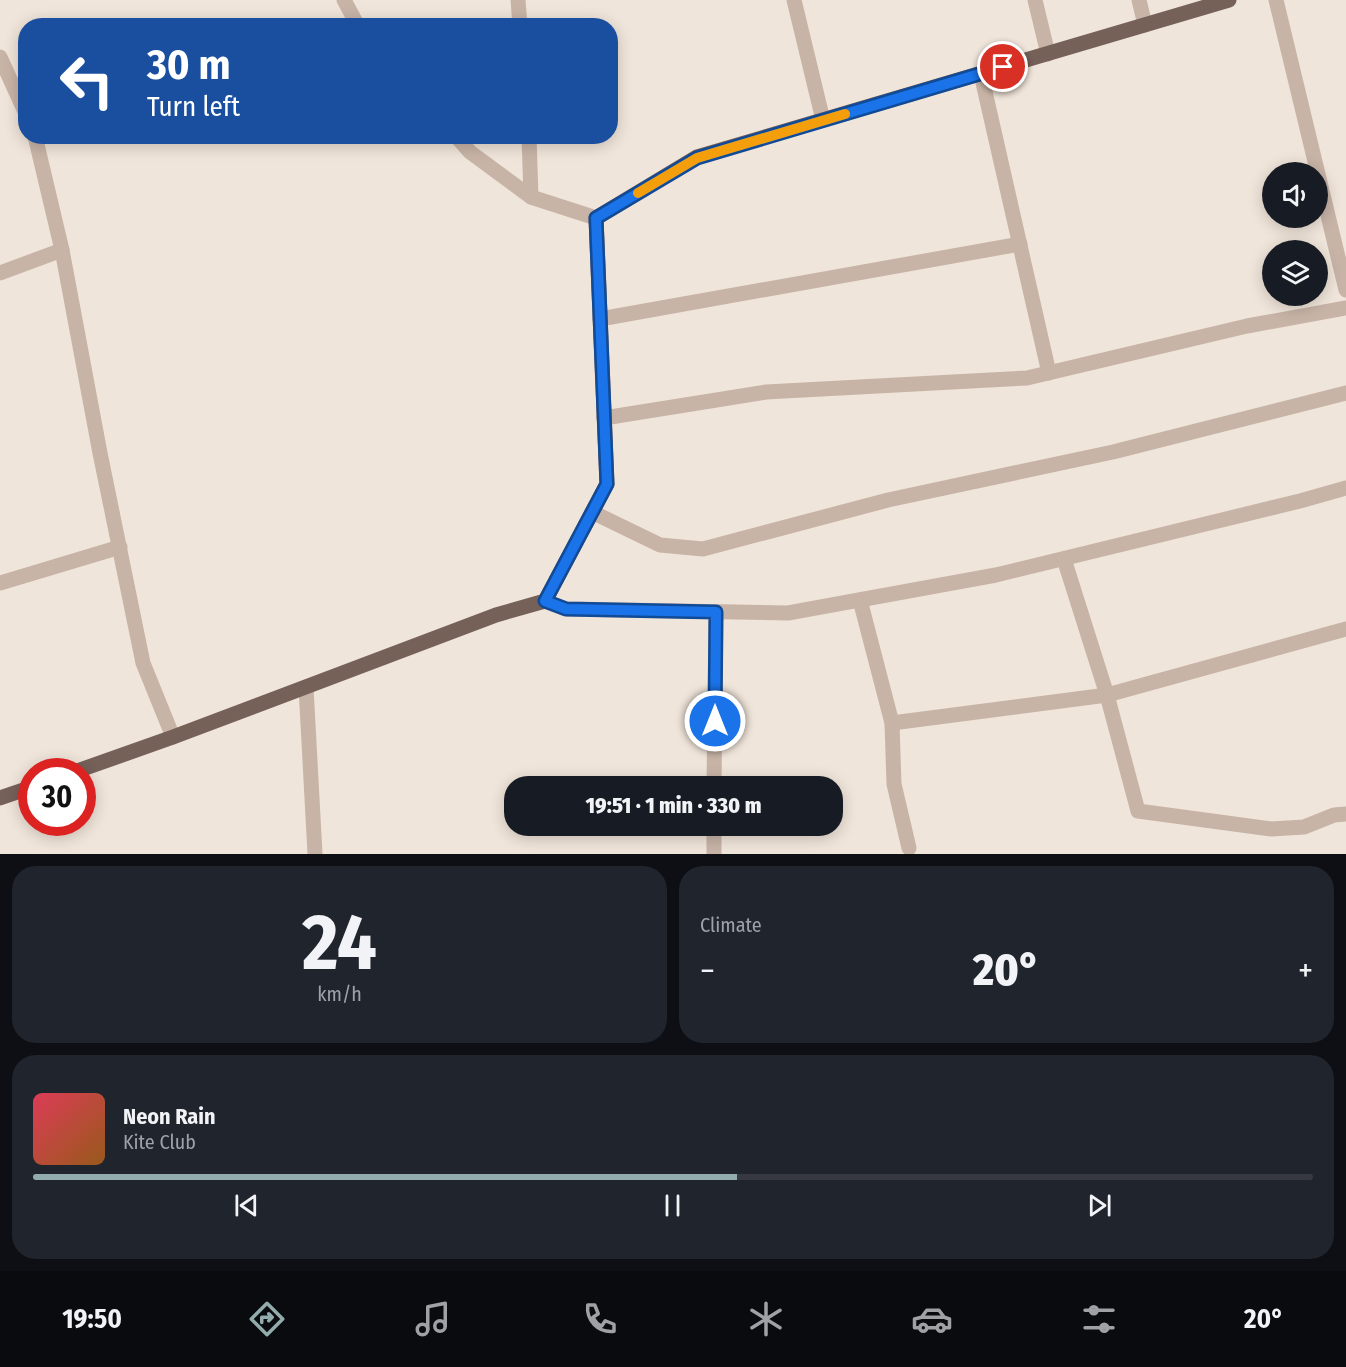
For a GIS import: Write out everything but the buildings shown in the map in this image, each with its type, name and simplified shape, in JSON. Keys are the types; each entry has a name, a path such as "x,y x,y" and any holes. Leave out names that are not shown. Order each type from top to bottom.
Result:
{"main road":[{"path":"96,764 496,615 545,601 607,484 596,218 697,158 1229,0"},
{"path":"0,798 18,792"}],"street":[{"path":"344,0 354,18"},
{"path":"518,0 519,18"},
{"path":"794,0 822,120"},
{"path":"1035,0 1048,54"},
{"path":"1140,0 1145,25"},
{"path":"1275,0 1346,290"},
{"path":"0,57 18,96"},
{"path":"981,74 1049,373"},
{"path":"37,144 62,250 143,663 173,737"},
{"path":"463,144 470,152 531,197 596,218"},
{"path":"529,144 531,197"},
{"path":"600,319 1020,244"},
{"path":"0,273 62,250"},
{"path":"604,418 766,392 1027,378 1247,326 1346,308"},
{"path":"592,512 660,545 703,549 888,500 1113,452 1346,393"},
{"path":"545,601 566,609 788,613 996,575 1346,488"},
{"path":"0,583 120,547"},
{"path":"1064,558 1107,695 1138,811 1271,829 1304,827 1334,815 1346,814"},
{"path":"860,600 892,723 894,784 909,848"},
{"path":"714,776 716,612"},
{"path":"892,723 1107,695 1346,629"},
{"path":"306,687 315,854"},
{"path":"714,836 714,854"}],"slow traffic":[{"path":"638,193 697,158 845,114"}],"route":[{"path":"715,721 716,612 566,609 545,601 607,484 596,218 697,158 1003,67"}]}
